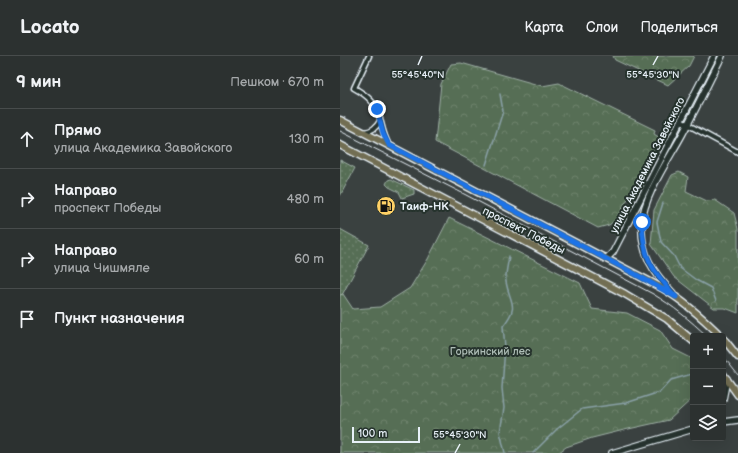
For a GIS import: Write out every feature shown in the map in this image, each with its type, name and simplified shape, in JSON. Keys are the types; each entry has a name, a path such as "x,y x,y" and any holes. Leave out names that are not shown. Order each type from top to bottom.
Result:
{"main road":[{"name":"проспект Победы","path":"340,120 676,297 718,333"},
{"name":"проспект Победы","path":"340,145 625,294 667,319 690,338"},
{"path":"726,342 738,356"},
{"path":"726,377 738,394"}],"street":[{"path":"369,56 354,88 372,102 379,114 383,133 389,145"},
{"name":"улица Академика Завойского","path":"606,259 613,252 714,56"},
{"name":"улица Академика Завойского","path":"676,297 654,272 647,257 642,240 642,222 651,194 688,125 722,56"},
{"path":"364,132 369,132 376,128 381,121"},
{"path":"681,121 738,152"},
{"path":"726,422 738,420"},
{"path":"612,453 690,430"}],"green space":[{"path":"613,56 694,56 689,66 668,85 615,60"},
{"path":"461,63 542,86 559,83 655,130 654,134 660,138 617,219 609,225 598,228 435,142 441,84 451,64"},
{"path":"340,160 355,168 340,196"},
{"path":"679,172 688,177 686,191 707,201 715,200 734,213 738,229 738,313 725,308 714,308 674,277 651,244 654,210 672,175"},
{"path":"391,179 414,190 414,194 402,198 399,192 386,184 388,180"},
{"name":"Горкинский лес","path":"449,218 580,283 592,309 627,313 660,330 673,349 690,358 690,401 669,420 592,438 566,447 558,453 340,453 340,295 343,294 353,309 380,307 410,288 428,259"},
{"path":"340,229 369,245 340,297"}],"waterway":[{"path":"486,165 503,111 500,94"},
{"path":"663,203 657,222 661,242 674,256 680,268 696,280 711,288 716,301"},
{"path":"505,453 500,432 504,408 502,388 505,347 503,326 512,309 506,282 509,256"},
{"path":"533,453 557,429 582,409 626,403 660,392 671,380 690,375"}],"tram line":[{"path":"340,131 466,195 653,294 667,303 704,333"},
{"path":"726,360 738,375"}],"place":[{"name":"Таиф-НК","path":"386,206"}],"route":[{"path":"377,109 385,139 389,145 662,288 676,297 654,272 647,257 642,240 642,222"}]}
